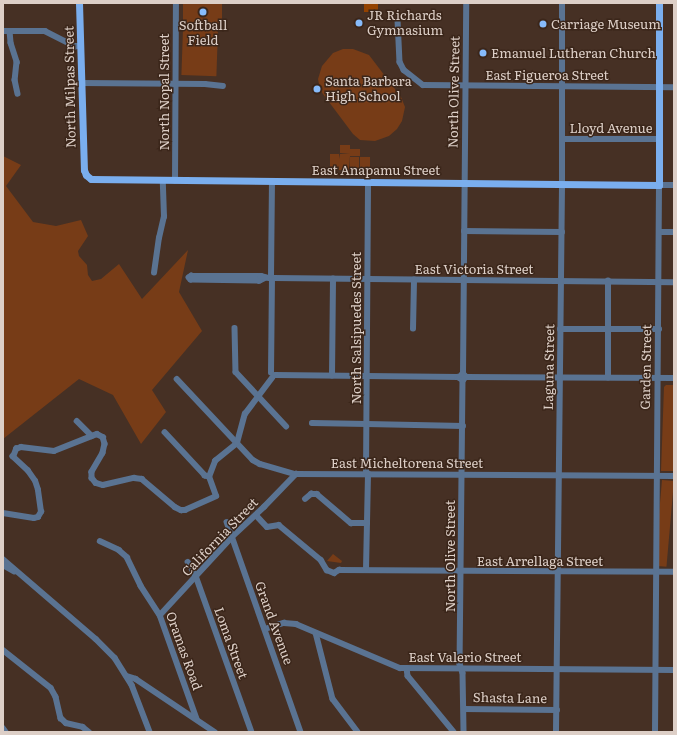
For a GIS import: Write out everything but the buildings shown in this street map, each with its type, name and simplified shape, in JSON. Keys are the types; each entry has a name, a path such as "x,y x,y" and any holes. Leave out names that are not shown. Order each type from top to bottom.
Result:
{"main road":[{"name":"North Milpas Street","path":"79,3 84,170"},
{"name":"Garden Street","path":"659,3 659,185"},
{"name":"East Anapamu Street","path":"84,170 87,177 94,180 659,185"}],"street":[{"name":"North Nopal Street","path":"175,181 176,3"},
{"name":"North Olive Street","path":"464,732 461,571 466,3"},
{"name":"Laguna Street","path":"556,732 562,232 562,3"},
{"name":"East Figueroa Street","path":"398,20 400,62 404,70 420,83 465,86 674,87"},
{"path":"3,31 45,31 75,46 81,46"},
{"path":"10,31 11,43 16,58 15,80 18,94"},
{"path":"81,83 205,84 223,86"},
{"name":"Lloyd Avenue","path":"562,139 660,139"},
{"path":"154,273 159,238 164,217 163,181"},
{"path":"3,513 34,518 38,517 42,512 38,490 34,481 28,472 13,457 16,449 21,447 54,451 92,436 100,435 105,441 103,453 92,472 93,480 98,484 134,478 142,479 181,510 185,510 216,496 209,477 216,461 237,443 245,414 259,398 273,376 270,278 272,182"},
{"name":"North Salsipuedes Street","path":"366,570 368,182"},
{"name":"East Anapamu Street","path":"659,185 674,185"},
{"name":"Garden Street","path":"655,732 659,185"},
{"path":"464,231 562,232"},
{"path":"659,232 674,232"},
{"name":"East Victoria Street","path":"270,278 261,276 191,276 189,278 191,280 252,281 270,278 674,282"},
{"path":"332,376 333,279"},
{"path":"413,329 414,280"},
{"path":"608,281 608,378"},
{"path":"235,328 235,369 239,376 286,426"},
{"path":"560,329 659,329"},
{"path":"273,376 366,375 674,378"},
{"name":"East Micheltorena Street","path":"177,379 253,460 260,464 296,474 674,476"},
{"path":"77,421 92,436"},
{"path":"312,423 462,426"},
{"path":"165,433 204,476 209,477"},
{"name":"California Street","path":"160,615 232,537 296,474"},
{"path":"305,499 311,494 317,494 351,523 367,523"},
{"name":"East Arrellaga Street","path":"256,515 267,527 279,525 316,555 327,570 334,573 339,570 674,572"},
{"name":"Grand Avenue","path":"227,522 301,732"},
{"name":"Oramas Road","path":"100,541 120,550 127,557 141,586 160,615 197,719"},
{"path":"3,559 100,642 127,676 138,698 150,732"},
{"name":"Loma Street","path":"188,562 196,576 252,732"},
{"path":"3,565 23,576"},
{"name":"East Valerio Street","path":"265,629 289,623 396,667 674,670"},
{"path":"316,633 333,699 358,732"},
{"path":"3,650 51,688 56,697 63,720 68,724 83,727 89,732"},
{"path":"407,668 408,676 454,732"},
{"path":"127,676 136,679 215,732"},
{"name":"Shasta Lane","path":"464,709 557,710"},
{"path":"3,728 6,732"}],"shaded area":[{"name":"Softball Field","path":"183,3 222,3 222,23 183,23"},
{"path":"364,3 378,3 378,12 364,12"},
{"path":"183,29 218,30 216,76 181,75"},
{"path":"343,49 353,49 369,55 401,97 405,107 402,121 397,129 389,136 375,141 360,140 353,134 320,90 318,79 322,66 333,53"},
{"path":"340,145 350,145 350,149 360,149 360,156 350,156 349,170 330,170 330,154 339,154 340,159 340,154 350,154 340,153"},
{"path":"3,156 21,165 6,186 33,222 56,226 81,220 88,236 78,251 79,256 87,265 88,275 92,281 101,279 119,264 142,299 188,250 179,292 202,331 152,390 166,412 141,444 113,395 79,379 3,439"},
{"path":"350,157 359,157 359,170 350,170"},
{"path":"360,157 370,157 370,170 360,170"},
{"path":"666,385 674,385 674,471 661,471 664,387"},
{"path":"662,480 674,481 666,567 655,566"},
{"path":"333,554 342,561 341,563 327,561"}],"place":[{"name":"Softball Field","path":"203,12"},
{"name":"JR Richards Gymnasium","path":"359,23"},
{"name":"Carriage Museum","path":"543,24"},
{"name":"Emanuel Lutheran Church","path":"483,53"},
{"name":"Santa Barbara High School","path":"317,89"}]}
